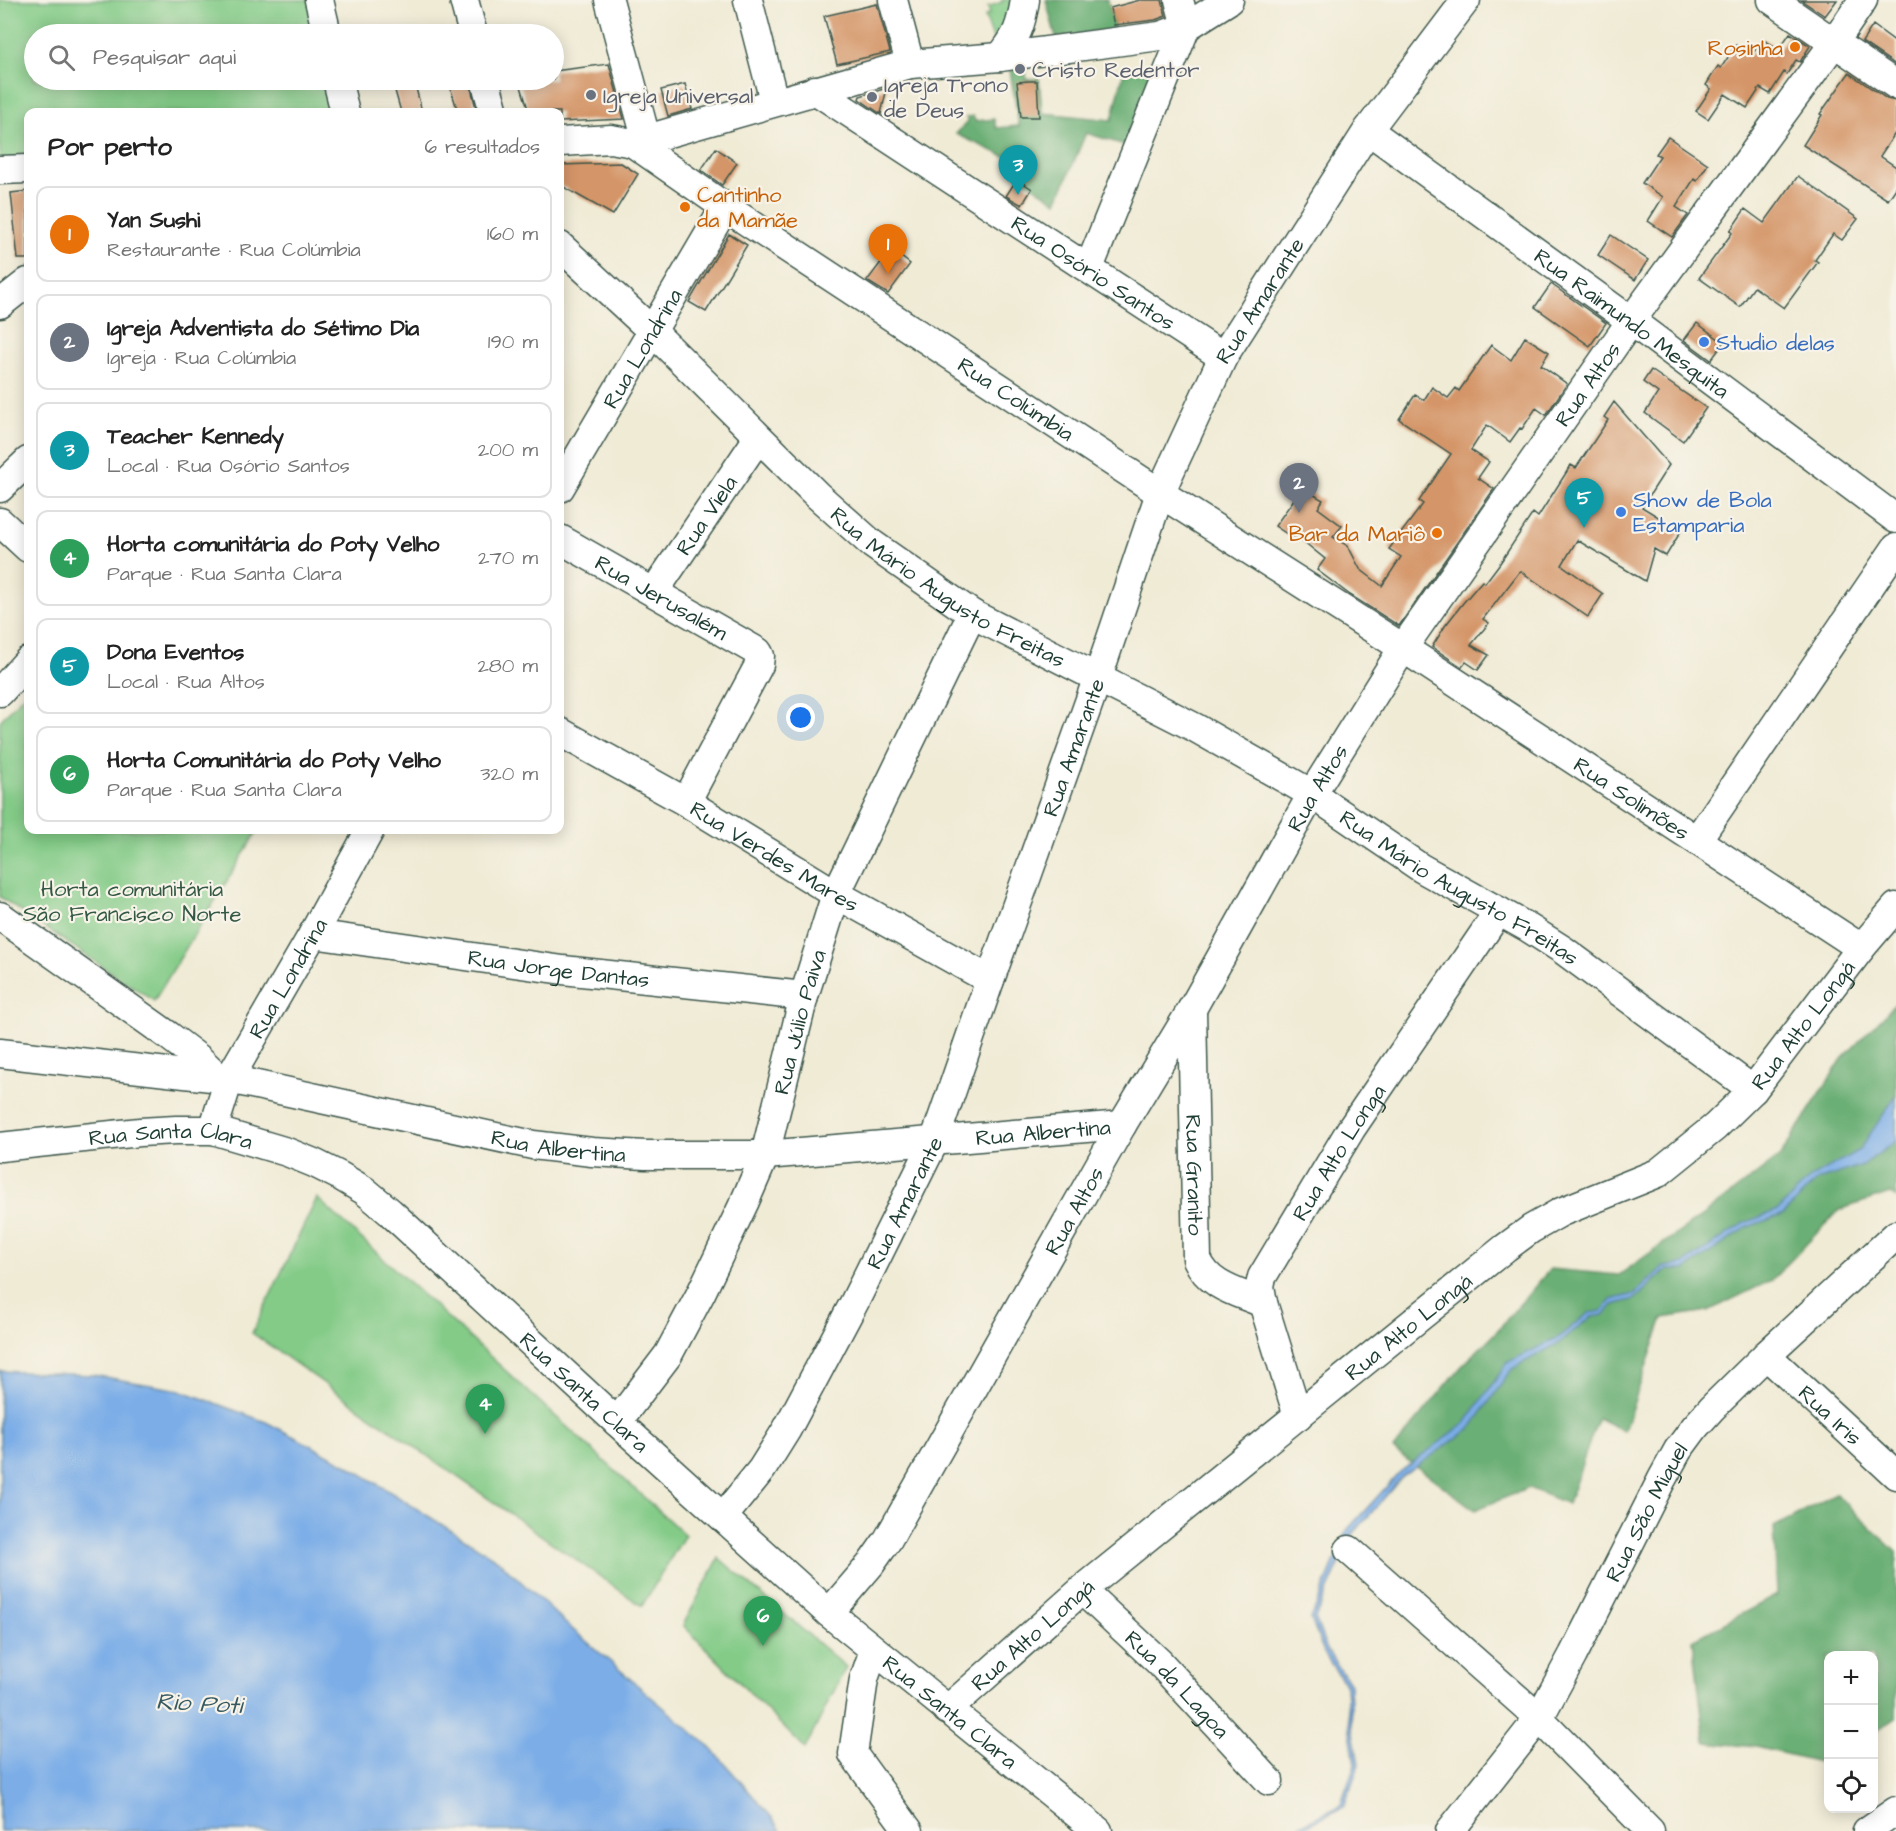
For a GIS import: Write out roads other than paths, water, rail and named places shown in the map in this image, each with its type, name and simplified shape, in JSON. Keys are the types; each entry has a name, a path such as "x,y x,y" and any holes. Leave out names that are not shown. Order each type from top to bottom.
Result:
{"street":[{"path":"319,0 325,24"},
{"path":"464,0 470,24"},
{"path":"609,0 640,140"},
{"path":"748,0 774,102"},
{"path":"893,0 910,64"},
{"path":"1000,57 1014,41 1020,27 1025,0"},
{"path":"564,142 640,140 910,64 1000,57 1160,36 1183,13 1229,0"},
{"name":"Rua Amarante","path":"723,1517 762,1469 787,1429 855,1301 934,1142 1098,677 1160,493 1223,357 1368,130 1466,0"},
{"path":"1772,0 1896,85"},
{"name":"Rua Altos","path":"829,1613 870,1565 887,1541 1122,1125 1192,1009 1312,794 1403,648 1631,321 1863,0"},
{"path":"1089,268 1183,13"},
{"path":"340,90 344,108"},
{"path":"488,90 493,108"},
{"name":"Rua Osório Santos","path":"814,90 1223,357"},
{"name":"Rua Raimundo Mesquita","path":"1368,130 1631,321 1896,519"},
{"name":"Rua Colúmbia","path":"640,140 725,207 1160,493 1403,648"},
{"path":"0,170 24,169"},
{"name":"Rua Londrina","path":"564,481 725,207"},
{"name":"Rua Mário Augusto Freitas","path":"564,250 651,330 758,438 872,544 972,614 1194,727 1312,794 1411,862 1563,950 1753,1090"},
{"path":"0,304 24,285"},
{"name":"Rua Viela","path":"654,592 758,438"},
{"path":"0,488 24,465"},
{"path":"0,522 24,544"},
{"name":"Rua Jerusalém","path":"564,541 755,648 760,656 759,665 686,802"},
{"path":"1696,840 1896,548"},
{"name":"Rua Júlio Paiva","path":"617,1422 648,1383 678,1337 765,1155 804,996 836,894 972,614"},
{"name":"Rua Solimões","path":"1403,648 1861,948"},
{"path":"0,692 24,665"},
{"name":"Rua Verdes Mares","path":"564,734 686,802 836,894 990,980"},
{"name":"Rua Londrina","path":"213,1130 223,1078 313,934 362,834"},
{"name":"Rua Alto Longá","path":"947,1710 1082,1590 1522,1236 1561,1212 1658,1173 1715,1127 1753,1090 1861,948 1896,907"},
{"name":"Rua Alto Longa","path":"1298,1416 1263,1303 1260,1286 1262,1277 1351,1128 1499,911"},
{"path":"0,916 169,1036 223,1078"},
{"name":"Rua Jorge Dantas","path":"313,934 563,970 804,996"},
{"name":"Rua Granito","path":"1192,1009 1197,1259 1201,1269 1214,1282 1263,1303"},
{"name":"Rua Albertina","path":"0,1053 223,1078 533,1145 645,1155 765,1155 1122,1125"},
{"name":"Rua Santa Clara","path":"0,1147 140,1132 213,1130 296,1155 365,1191 829,1613 1098,1831"},
{"name":"Rua São Miguel","path":"1450,1831 1539,1718 1678,1450 1712,1408 1896,1235"},
{"name":"Rua Iris","path":"1766,1355 1896,1475"},
{"path":"1349,1550 1539,1718 1650,1831"},
{"name":"Rua da Lagoa","path":"1082,1590 1159,1662 1269,1781"},
{"path":"874,1650 864,1679 853,1754 909,1831"},
{"path":"1867,1831 1896,1811"}],"water":[{"path":"1896,1096 1896,1141 1863,1165 1816,1181 1784,1214 1748,1227 1685,1270 1666,1270 1635,1299 1613,1305 1604,1315 1591,1317 1559,1343 1512,1369 1471,1428 1403,1476 1353,1534 1315,1618 1328,1652 1350,1684 1352,1727 1359,1764 1344,1807 1304,1827 1302,1831 1297,1831 1300,1825 1340,1806 1355,1764 1346,1686 1324,1653 1311,1619 1348,1529 1400,1472 1465,1423 1508,1362 1557,1338 1589,1313 1602,1311 1611,1300 1634,1294 1664,1267 1684,1264 1744,1223 1778,1210 1810,1178 1859,1150"},
{"name":"Rio Poti","path":"0,1371 93,1375 180,1390 266,1422 346,1464 498,1560 564,1622 712,1749 775,1821 781,1831 0,1831"}],"place":[{"name":"Rosinha","path":"1795,47"},
{"name":"Cristo Redentor","path":"1020,69"},
{"name":"Igreja Universal","path":"591,95"},
{"name":"Igreja Trono de Deus","path":"872,97"},
{"name":"Teacher Kennedy","path":"1018,195"},
{"name":"Cantinho da Mamãe","path":"685,207"},
{"name":"Yan Sushi","path":"888,274"},
{"name":"Studio delas","path":"1704,342"},
{"name":"Show de Bola Estamparia","path":"1621,512"},
{"name":"Igreja Adventista do Sétimo Dia","path":"1299,513"},
{"name":"Dona Eventos","path":"1584,528"},
{"name":"Bar da Mariô","path":"1437,533"},
{"name":"Horta comunitária do Poty Velho","path":"485,1434"},
{"name":"Horta Comunitária do Poty Velho","path":"763,1646"}],"park label":[{"name":"Horta comunitária São Francisco Norte","path":"132,900"}]}
